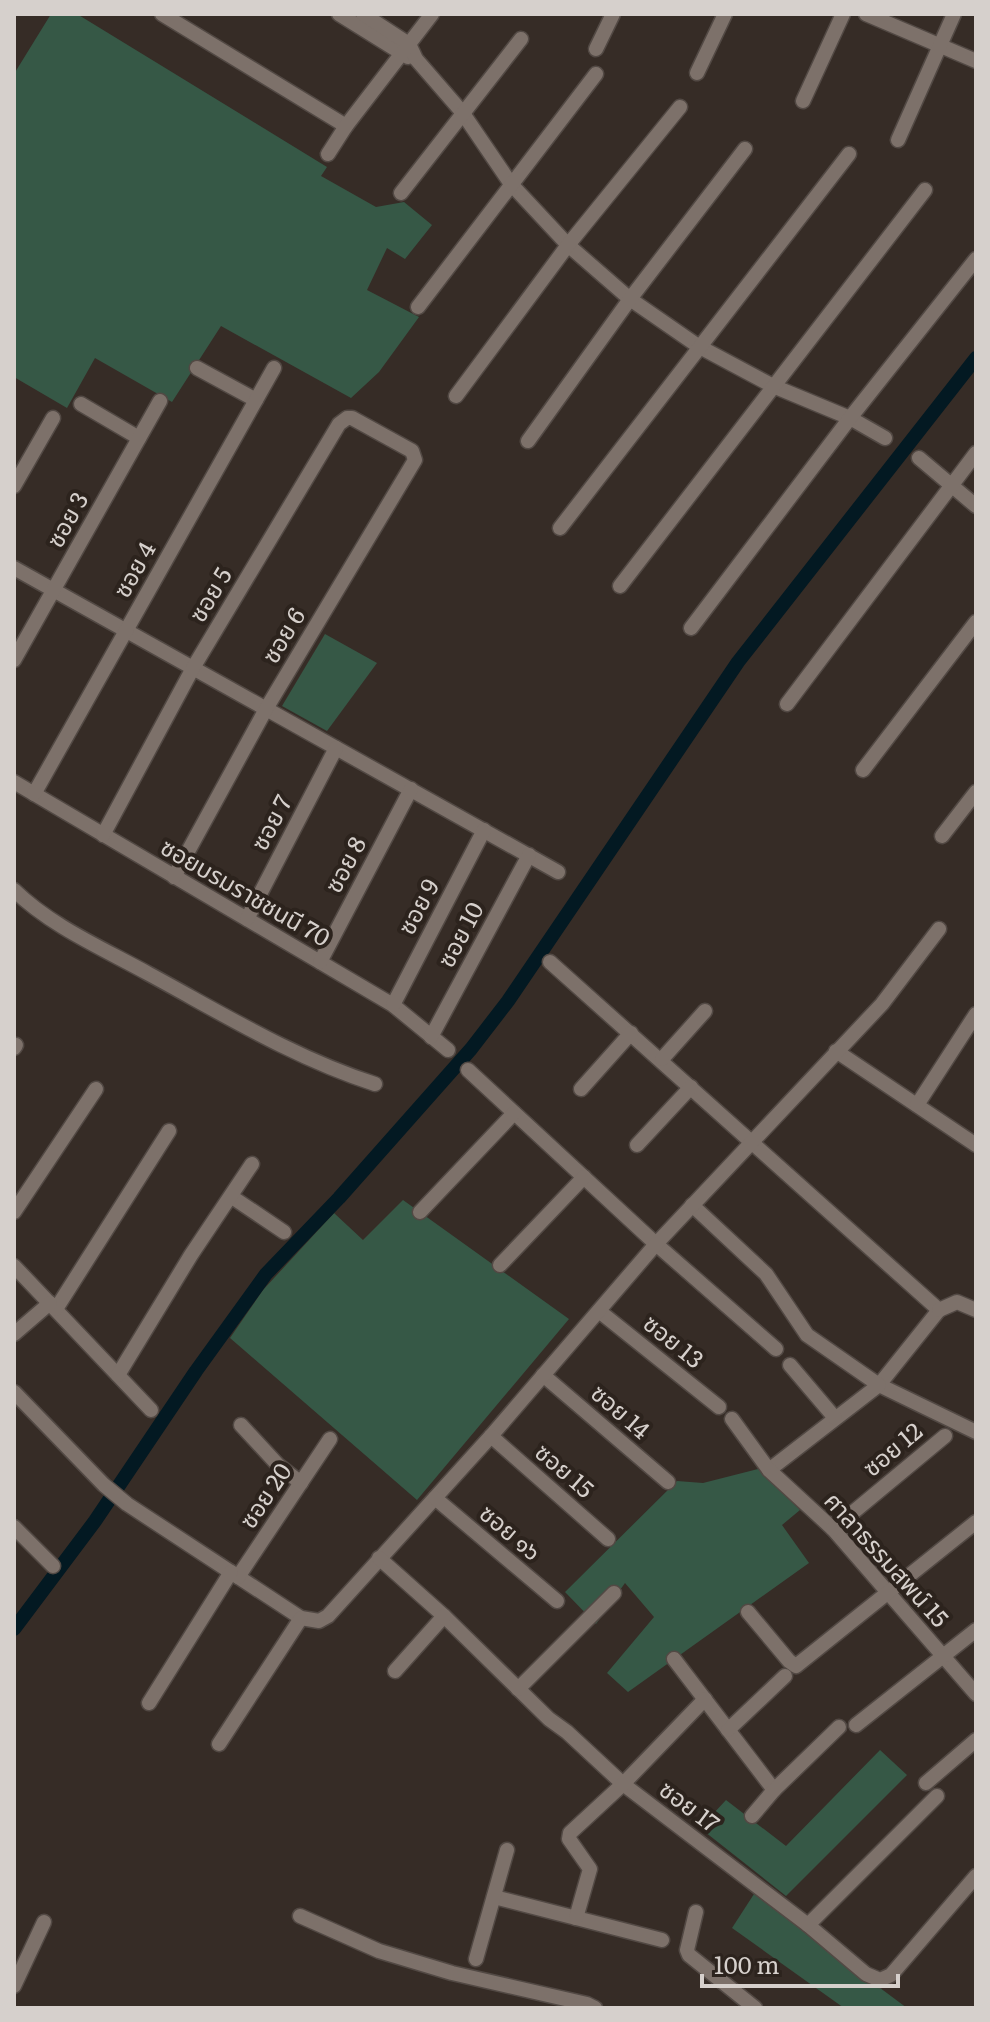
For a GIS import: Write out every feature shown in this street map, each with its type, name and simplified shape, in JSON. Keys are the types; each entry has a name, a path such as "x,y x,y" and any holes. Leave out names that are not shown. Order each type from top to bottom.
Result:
{"street":[{"path":"162,14 346,126"},
{"path":"339,14 409,53"},
{"path":"363,14 409,53 462,112 511,184 568,245 630,299 698,346 773,386 850,418 885,438"},
{"path":"328,154 346,126 409,53 432,14"},
{"path":"596,49 613,14"},
{"path":"697,73 725,14"},
{"path":"803,101 843,14"},
{"path":"866,14 976,61"},
{"path":"898,140 954,14"},
{"path":"401,193 521,39"},
{"path":"418,307 596,74"},
{"path":"456,396 568,245 680,107"},
{"path":"528,441 630,299 745,149"},
{"path":"560,528 849,154"},
{"path":"620,586 925,190"},
{"path":"691,628 850,418 976,259"},
{"path":"197,368 256,400"},
{"name":"ซอย 4","path":"34,794 274,368"},
{"name":"ซอย 3","path":"14,660 160,401"},
{"path":"81,404 139,438"},
{"path":"14,486 53,418"},
{"name":"ซอย 5","path":"103,835 193,668 339,424 352,418 382,435"},
{"name":"ซอย 6","path":"174,877 266,709 415,460 414,453 382,435"},
{"path":"787,704 976,453"},
{"path":"919,458 976,506"},
{"path":"14,568 558,872"},
{"path":"863,770 976,622"},
{"name":"ซอย 7","path":"247,919 336,748"},
{"name":"ซอยบรมราชชนนี 70","path":"14,782 393,1005 448,1050"},
{"name":"ซอย 8","path":"320,962 411,789"},
{"path":"942,836 976,792"},
{"name":"ซอย 9","path":"393,1005 484,830"},
{"name":"ซอย 10","path":"431,1037 529,855"},
{"path":"14,890 48,918 257,1034 326,1068 375,1084"},
{"path":"14,1392 104,1485 127,1504 301,1618 319,1621 328,1616 491,1436 656,1244 882,1004 939,929"},
{"path":"550,962 939,1310"},
{"path":"662,1059 705,1011"},
{"path":"917,1105 976,1014"},
{"path":"581,1089 631,1033"},
{"path":"836,1051 976,1145"},
{"path":"468,1070 656,1244 776,1349"},
{"path":"637,1145 691,1087"},
{"path":"14,1212 96,1089"},
{"path":"420,1212 514,1113"},
{"path":"14,1334 53,1306 169,1131"},
{"path":"118,1375 191,1255 252,1164"},
{"path":"500,1265 584,1177"},
{"path":"232,1197 284,1232"},
{"path":"692,1205 766,1274 807,1335 879,1385 976,1432"},
{"path":"14,1266 151,1410"},
{"path":"769,1470 879,1385 939,1310 957,1302 976,1310"},
{"name":"ซอย 13","path":"599,1311 719,1407"},
{"path":"790,1365 835,1418"},
{"name":"ซอย 14","path":"543,1375 668,1482"},
{"name":"ศาลาธรรมสพน์ 15","path":"732,1419 769,1470 833,1529 976,1694"},
{"path":"241,1425 278,1465 301,1483"},
{"name":"ซอย 15","path":"491,1436 608,1539"},
{"name":"ซอย 12","path":"833,1529 945,1436"},
{"name":"ซอย 20","path":"149,1703 330,1439"},
{"name":"ซอย ๑๖","path":"435,1498 557,1601"},
{"path":"748,1612 796,1666 976,1522"},
{"path":"14,1527 53,1566"},
{"name":"ซอย 17","path":"379,1558 623,1784 808,1925 866,1974 880,1980 891,1975 976,1876"},
{"path":"518,1689 614,1593"},
{"path":"395,1671 444,1616"},
{"path":"219,1744 301,1618"},
{"path":"856,1725 976,1630"},
{"path":"674,1659 774,1790"},
{"path":"728,1730 785,1676"},
{"path":"576,1918 590,1869 569,1839 570,1833 623,1784 705,1699"},
{"path":"752,1816 774,1790 839,1727"},
{"path":"926,1783 976,1740"},
{"path":"808,1925 937,1796"},
{"path":"476,1959 507,1850"},
{"path":"494,1897 662,1940"},
{"path":"696,1912 687,1950 689,1955 755,2008"},
{"path":"300,1916 379,1951 437,1969 595,2008"},
{"path":"14,1986 44,1922"}],"green space":[{"path":"51,14 77,14 327,167 321,176 376,207 404,202 432,225 405,259 387,248 367,290 419,317 379,372 351,398 221,326 172,402 95,358 67,408 14,377 14,74"},
{"path":"325,634 377,663 327,731 282,706"},
{"path":"403,1200 569,1319 417,1500 230,1338 263,1290 334,1213 363,1240"},
{"path":"758,1469 800,1510 782,1525 809,1563 628,1692 607,1673 654,1617 625,1583 596,1624 565,1592 677,1481 703,1483"},
{"path":"880,1750 907,1775 786,1896 700,1828 726,1800 786,1846"},
{"path":"754,1894 907,2008 844,2008 732,1928"}],"waterway":[{"path":"14,1629 95,1521 266,1274 339,1198 471,1049 508,1001 738,662 976,358"}]}
